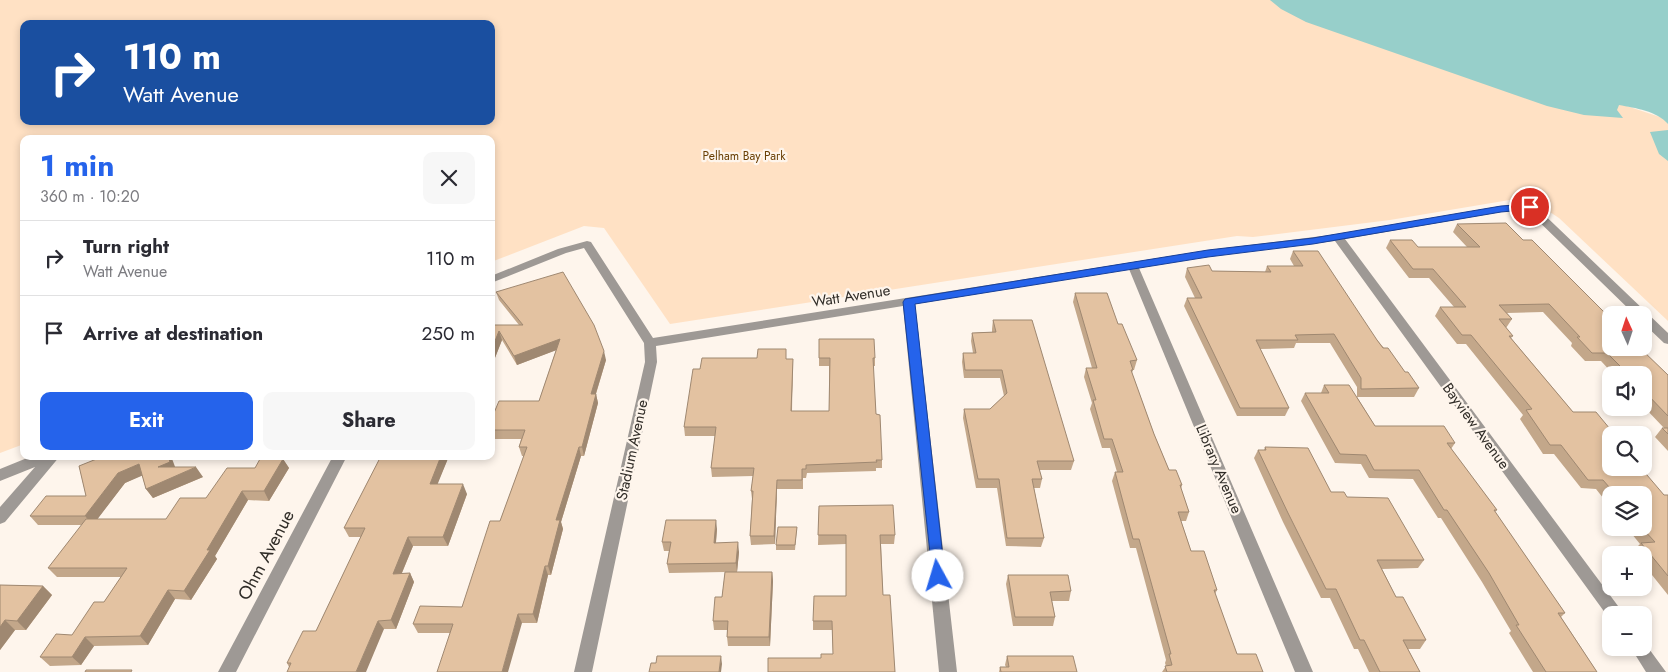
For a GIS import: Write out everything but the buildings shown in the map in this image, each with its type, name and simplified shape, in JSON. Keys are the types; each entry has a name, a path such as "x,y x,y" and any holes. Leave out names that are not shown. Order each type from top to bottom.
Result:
{"street":[{"name":"Watt Avenue","path":"650,343 1133,266 1338,237 1501,209 1530,207 1633,306"},
{"name":"Bayview Avenue","path":"1338,237 1608,606"},
{"path":"495,278 562,251 587,244 650,343"},
{"name":"Library Avenue","path":"1133,266 1304,672"},
{"path":"909,302 948,672"},
{"path":"1652,325 1668,340"},
{"name":"Stadium Avenue","path":"583,672 651,362 650,343"},
{"path":"0,476 38,460"},
{"path":"0,518 50,460"},
{"name":"Ohm Avenue","path":"227,672 338,460"},
{"path":"1645,656 1657,672"}],"green space":[{"name":"Pelham Bay Park","path":"0,0 1307,0 1663,118 1668,124 1668,321 1559,218 1527,197 1390,220 1253,237 1237,236 670,324 604,228 584,226 495,260 495,135 20,135 20,446 0,453"}],"water":[{"path":"1270,0 1668,0 1668,124 1652,113 1619,105 1617,110 1623,118 1584,115 1547,106 1306,22 1281,9"},
{"path":"1668,130 1668,161 1659,154 1650,132"}],"route":[{"path":"938,576 909,302 1208,254 1313,241 1501,209 1530,207"}]}
